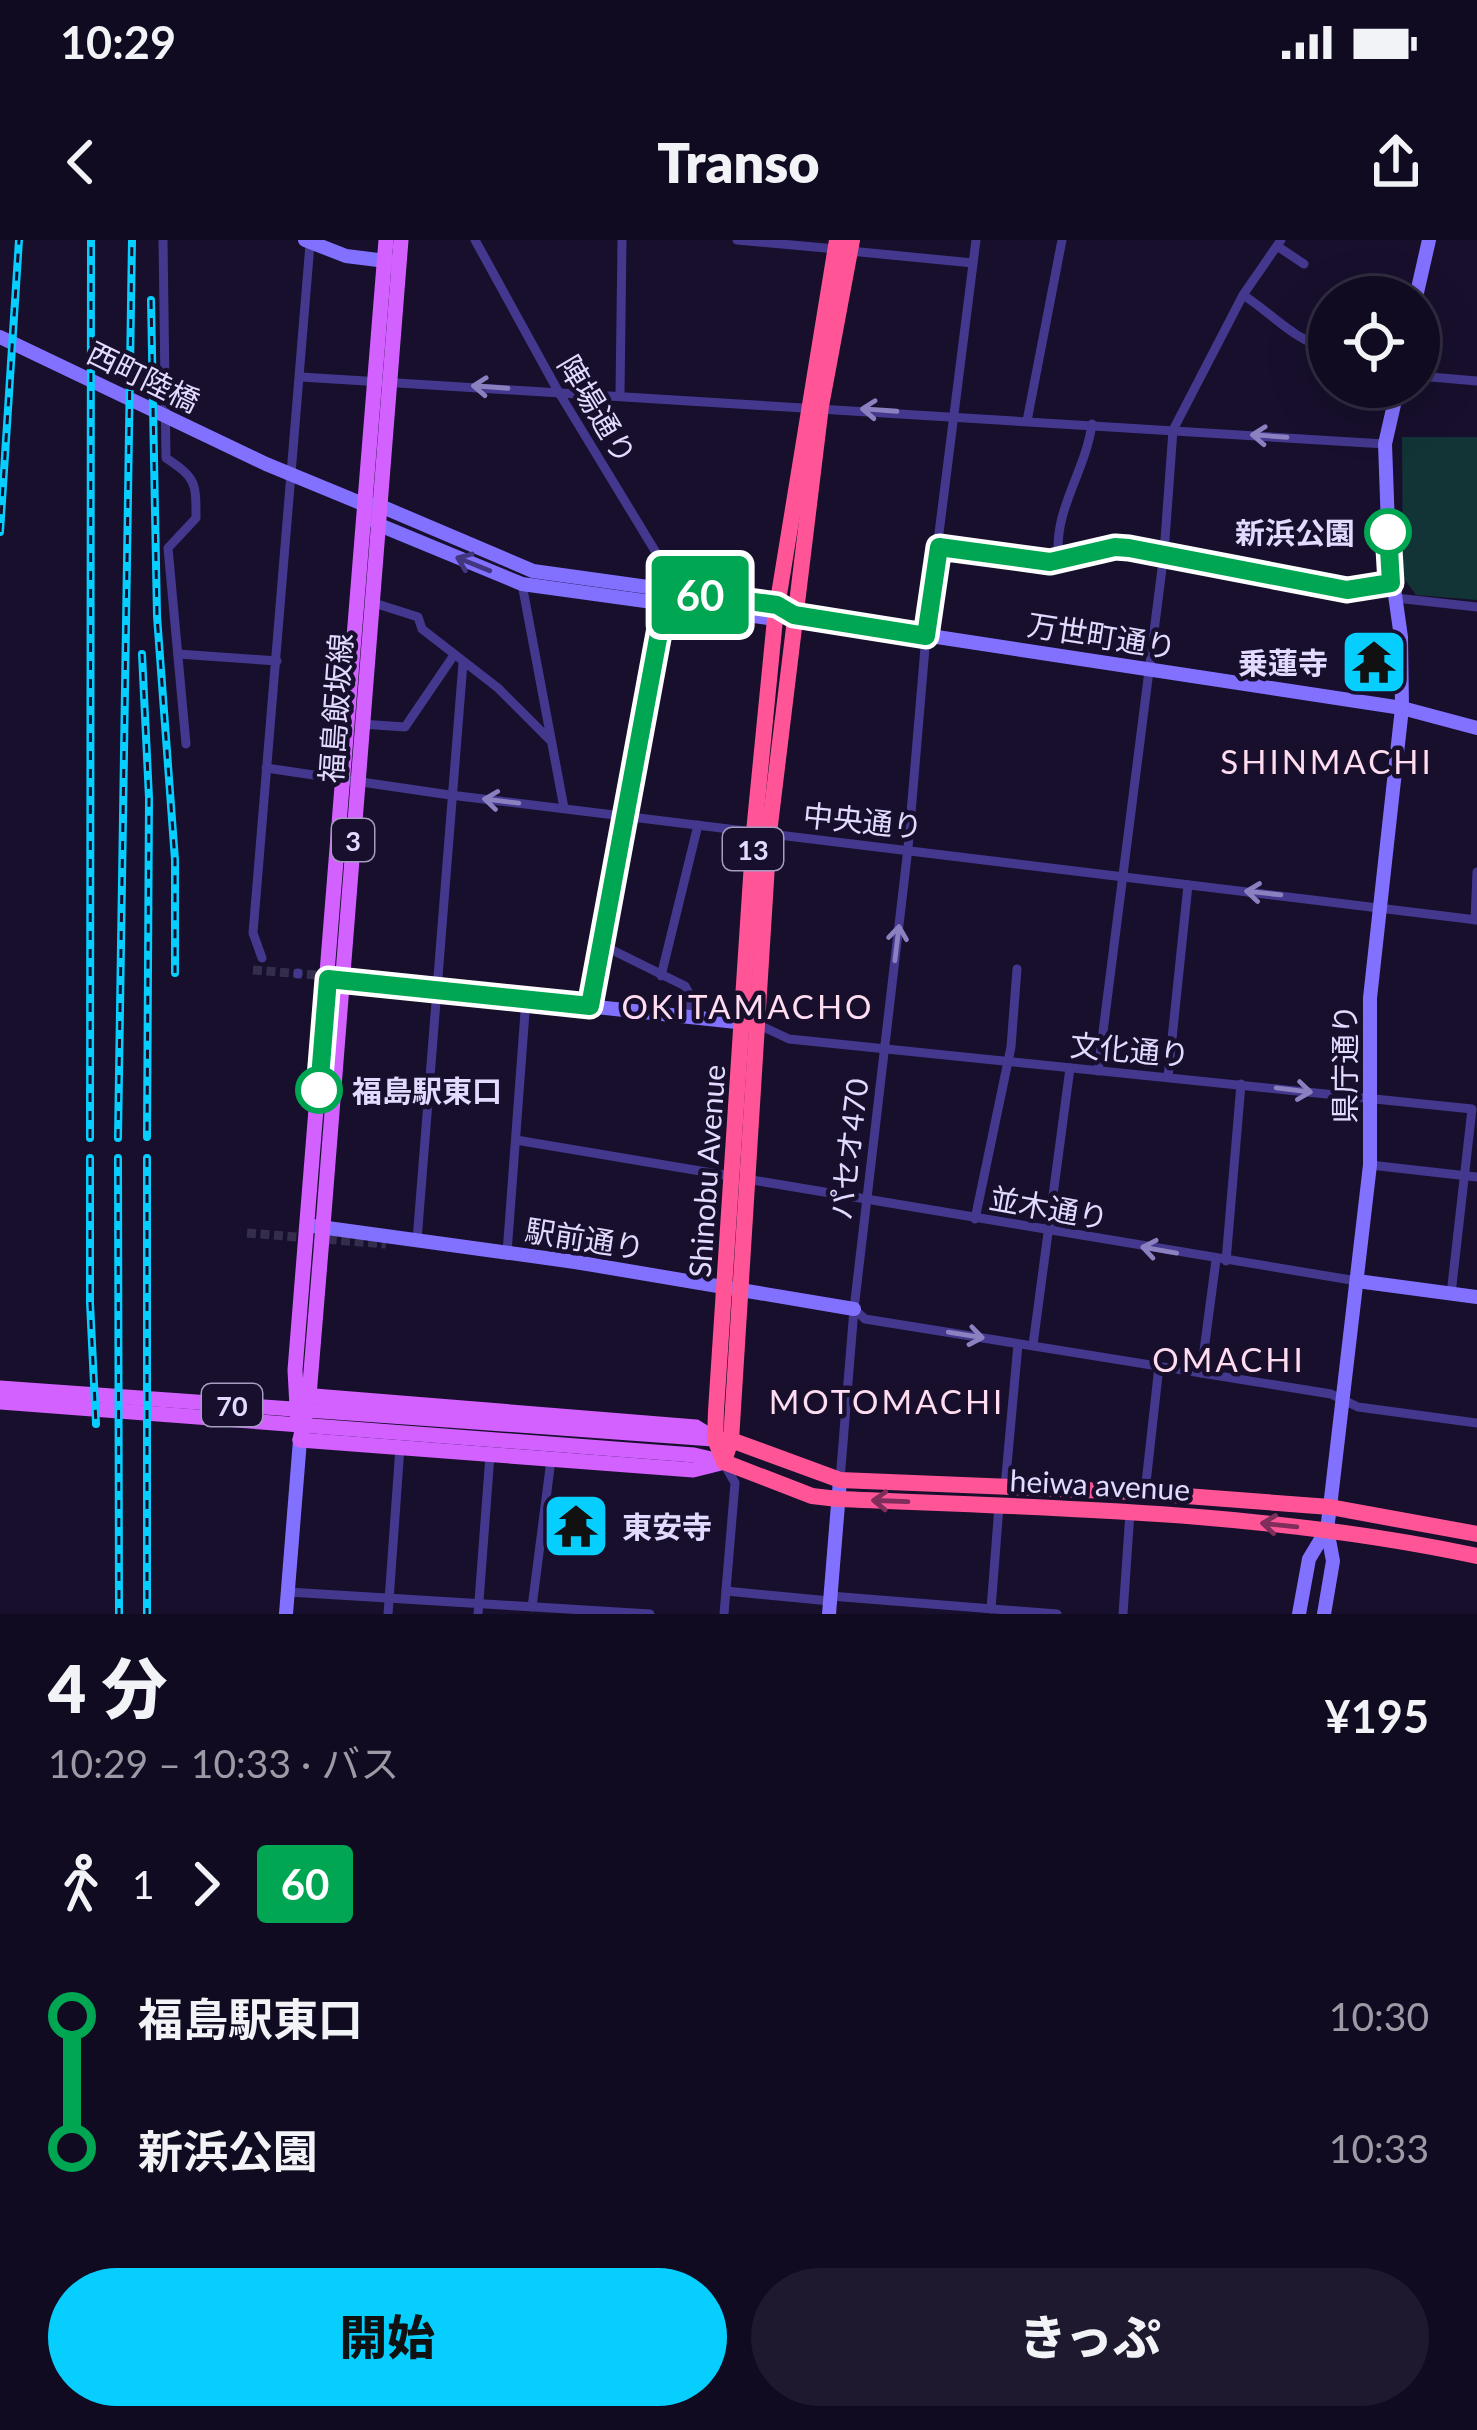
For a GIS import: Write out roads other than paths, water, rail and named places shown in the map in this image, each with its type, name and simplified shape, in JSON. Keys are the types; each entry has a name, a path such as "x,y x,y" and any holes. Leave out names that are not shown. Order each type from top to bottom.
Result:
{"highway":[{"name":"Shinobu Avenue","path":"724,1462 761,833 782,613 844,245"},
{"name":"heiwa avenue","path":"723,1440 839,1490 1327,1529 1477,1556"},
{"name":"heiwa avenue","path":"724,1462 812,1496 839,1490 1005,1487 1145,1493 1330,1508 1477,1534"}],"main road":[{"name":"3","path":"386,240 392,262"},
{"name":"3","path":"371,504 392,262 401,240"},
{"name":"福島飯坂線","path":"349,782 361,724 377,524 371,504"},
{"name":"福島飯坂線","path":"300,1440 371,504"},
{"name":"70","path":"0,1388 464,1430 724,1462"},
{"path":"301,1395 696,1426 723,1440"},
{"name":"70","path":"0,1402 464,1430 723,1440"},
{"path":"300,1440 693,1470 724,1462"}],"street":[{"path":"163,240 166,458 189,473 196,485 196,518 168,548 186,744"},
{"name":"陣場通り","path":"475,240 558,391 663,564 666,598"},
{"path":"620,394 622,240"},
{"path":"737,240 844,245 973,263"},
{"path":"910,257 912,240"},
{"name":"パセオ470","path":"839,1490 926,636 976,240"},
{"path":"1027,421 1062,240"},
{"path":"1421,276 1429,240"},
{"path":"262,958 253,933 301,377 307,242 346,256 392,262"},
{"path":"1098,1071 1164,553 1173,430 1243,295 1279,243 1304,264"},
{"path":"1243,295 1308,342"},
{"name":"西町陸橋","path":"0,337 291,475 533,571 666,598"},
{"path":"301,377 1385,444"},
{"path":"1440,377 1477,380"},
{"name":"県庁通り","path":"1324,1614 1333,1561 1327,1529 1370,1165 1370,998 1402,708 1385,444 1393,408"},
{"path":"1059,561 1058,528 1088,455 1092,424"},
{"path":"377,524 523,584 666,598 590,1006"},
{"path":"939,547 1059,561 1115,547 1347,590 1394,590 1477,607"},
{"path":"523,584 564,808"},
{"name":"万世町通り","path":"666,598 1402,708 1477,728"},
{"path":"370,602 418,617 422,629 498,688 550,740"},
{"path":"178,654 278,661"},
{"path":"361,724 405,727 459,659"},
{"path":"417,1240 459,659"},
{"name":"中央通り","path":"266,768 450,795 1476,920"},
{"path":"661,976 698,825"},
{"path":"1476,920 1477,872"},
{"path":"1168,1077 1188,885"},
{"path":"602,945 685,986 692,997 690,1017"},
{"path":"975,1219 1008,1062 1017,969"},
{"path":"335,979 750,1023"},
{"path":"507,1252 526,999"},
{"name":"文化通り","path":"750,1023 789,1039 1474,1109"},
{"path":"1033,1346 1070,1068"},
{"path":"1201,1373 1221,1261 1241,1084"},
{"path":"1451,1294 1474,1109"},
{"name":"並木通り","path":"516,1140 1358,1281"},
{"path":"1370,1165 1477,1177"},
{"name":"駅前通り","path":"316,1226 854,1309"},
{"path":"1358,1281 1477,1297"},
{"path":"854,1309 865,1319 1331,1394 1358,1407 1477,1423"},
{"path":"1005,1487 1018,1344"},
{"path":"1145,1493 1160,1366"},
{"path":"286,1614 300,1440"},
{"path":"388,1614 400,1448"},
{"path":"479,1609 490,1455"},
{"path":"532,1607 551,1460"},
{"path":"724,1462 735,1483 724,1614"},
{"path":"830,1604 839,1490"},
{"path":"991,1610 999,1506"},
{"path":"1124,1614 1130,1510"},
{"name":"県庁通り","path":"1299,1614 1310,1559 1327,1529"},
{"path":"726,1591 830,1604 1057,1614"},
{"path":"288,1592 479,1609 650,1614"}],"tunnel":[{"path":"363,992 364,969"},
{"path":"253,970 328,976"},
{"path":"247,1233 386,1244"}],"railway":[{"path":"0,532 19,240"},
{"path":"90,1138 91,240"},
{"path":"118,1138 132,240"},
{"path":"151,300 157,616 175,860 175,973"},
{"path":"142,654 149,798 147,1137"},
{"path":"90,1158 96,1424"},
{"path":"118,1158 119,1614"},
{"path":"147,1158 147,1614"}],"place":[{"name":"新浜公園","path":"1388,532"},
{"name":"乗蓮寺","path":"1374,662"},
{"name":"福島駅東口","path":"319,1090"},
{"name":"東安寺","path":"576,1526"}],"district":[{"name":"SHINMACHI","path":"1327,761"},
{"name":"OKITAMACHO","path":"748,1006"},
{"name":"OMACHI","path":"1229,1359"},
{"name":"MOTOMACHI","path":"887,1401"}]}
